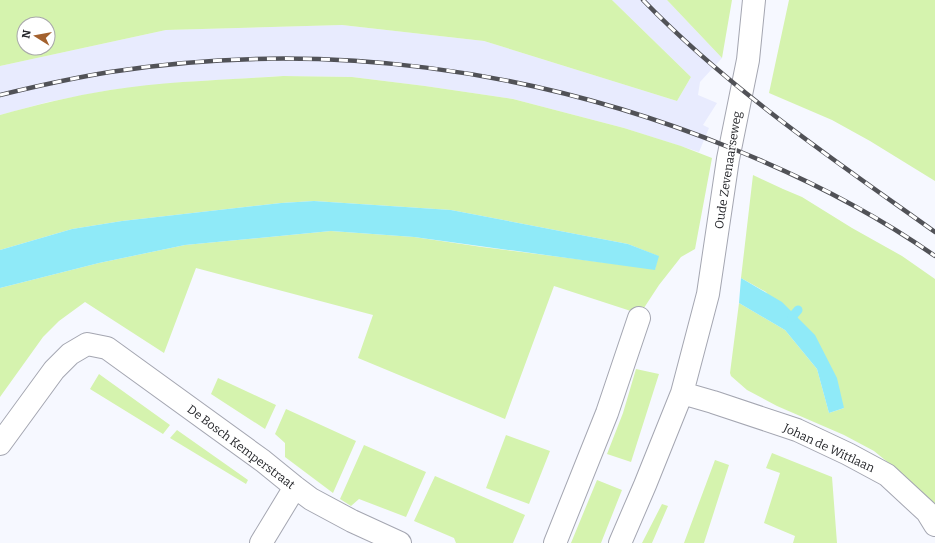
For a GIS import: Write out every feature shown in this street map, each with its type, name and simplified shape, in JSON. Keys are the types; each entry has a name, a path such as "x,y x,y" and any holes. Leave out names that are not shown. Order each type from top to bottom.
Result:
{"street":[{"name":"Oude Zevenaarseweg","path":"682,393 708,294 728,159 748,60 754,0"},
{"path":"555,543 607,413 638,318"},
{"name":"De Bosch Kemperstraat","path":"0,444 54,370 70,354 87,344 107,348 263,461 311,499 352,522 400,543"},
{"path":"620,543 646,486 682,393"},
{"name":"Johan de Wittlaan","path":"682,393 797,430 848,454 887,475 926,512 935,525"},
{"path":"261,543 295,487"}],"shaded area":[{"path":"612,0 667,0 722,58 700,82 698,95 717,103 703,125 709,128 699,152 624,128 513,99 352,77 283,76 184,82 110,90 48,102 0,115 0,66 46,56 56,56 56,54 166,30 342,25 484,41 677,101 691,77"}],"green space":[{"path":"0,0 612,0 691,77 677,101 484,41 342,25 166,30 56,54 56,16 16,16 16,56 46,56 0,66"},
{"path":"667,0 732,0 722,58"},
{"path":"789,0 935,0 935,181 870,141 832,120 769,93"},
{"path":"283,76 352,77 513,99 624,128 681,146 712,158 695,249 681,257 659,285 640,314 554,286 505,419 358,358 373,315 196,268 164,353 85,302 59,321 43,337 0,397 0,288 99,263 185,245 331,231 414,237 655,269 658,256 628,244 451,210 314,201 281,203 122,221 72,229 0,250 0,115 96,92 131,87"},
{"path":"753,175 802,197 852,228 902,256 935,279 935,516 896,469 874,451 844,435 777,406 747,390 731,376 730,373 739,303 785,330 817,369 829,413 844,408 766,292 741,278"},
{"path":"636,369 659,374 631,462 607,454 623,413"},
{"path":"99,374 170,425 163,434 90,389"},
{"path":"218,378 276,405 265,429 211,394"},
{"path":"286,409 356,441 333,493 285,457 285,443 275,434"},
{"path":"177,430 248,480 246,484 170,438"},
{"path":"506,435 550,451 529,504 486,488"},
{"path":"364,445 426,472 406,517 359,499 351,506 340,499"},
{"path":"772,453 832,477 837,543 793,543 795,536 764,523 780,473 766,468"},
{"path":"715,460 729,465 704,543 684,543"},
{"path":"435,476 525,515 513,543 456,543 454,538 414,521"},
{"path":"597,480 622,490 601,543 571,543"},
{"path":"662,504 668,506 652,543 642,543"}],"water":[{"path":"314,201 451,210 628,244 659,256 655,270 414,237 331,231 185,245 99,263 0,288 0,250 72,229 122,221 281,203"},
{"path":"741,278 782,302 815,335 837,378 844,408 829,413 817,369 785,330 739,303"}],"waterway":[{"path":"792,317 798,310"}],"railway":[{"path":"643,0 676,33 747,94 821,151 935,232"},
{"path":"0,95 55,82 110,72 189,63 269,59 348,60 426,68 504,80 581,98 656,120 758,159 836,196 886,224 935,256"}]}
